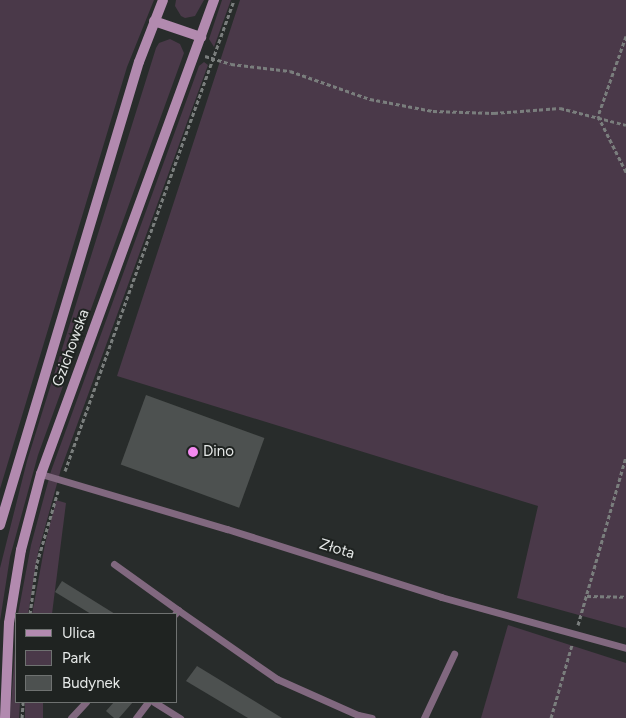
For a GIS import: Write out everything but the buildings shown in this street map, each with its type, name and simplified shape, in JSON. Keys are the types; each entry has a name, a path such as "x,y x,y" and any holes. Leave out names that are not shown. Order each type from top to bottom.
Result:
{"street":[{"name":"Gzichowska","path":"0,526 136,72 162,0"},
{"name":"Gzichowska","path":"5,718 9,623 21,550 41,474 214,0"},
{"path":"154,21 201,37"}],"lane":[{"name":"Złota","path":"41,474 227,529 441,597 626,648"},
{"path":"114,564 176,612"},
{"path":"178,613 277,679 358,715 372,718"},
{"path":"424,718 454,654"},
{"path":"71,718 85,703"},
{"path":"136,718 147,703"},
{"path":"156,703 180,718"}],"path":[{"path":"30,613 37,563 61,480 94,394 234,0"},
{"path":"626,36 598,116 626,172"},
{"path":"195,51 212,59 231,64 290,71 370,98 434,111 494,113 560,108 626,124"},
{"path":"551,718 626,457"},
{"path":"587,596 626,597"},
{"path":"22,718 23,703"}],"green space":[{"path":"0,0 154,0 127,67 0,489"},
{"path":"176,0 204,0 195,16 185,18 181,16 175,6"},
{"path":"222,0 231,0 214,47 209,39"},
{"path":"240,0 626,0 626,628 517,598 538,506 117,376"},
{"path":"170,39 180,44 184,53 38,455 10,557 0,621 0,568 27,461 156,48 159,43"},
{"path":"204,62 208,65 61,469 38,553 28,613 18,613 31,545 51,471 199,66"},
{"path":"56,500 66,503 52,613 32,613 45,544"},
{"path":"508,625 626,663 626,718 481,718"},
{"path":"15,649 15,703 20,703 19,718 10,718"},
{"path":"25,703 43,703 43,718 25,718"}],"place":[{"name":"Dino","path":"193,452"}]}
